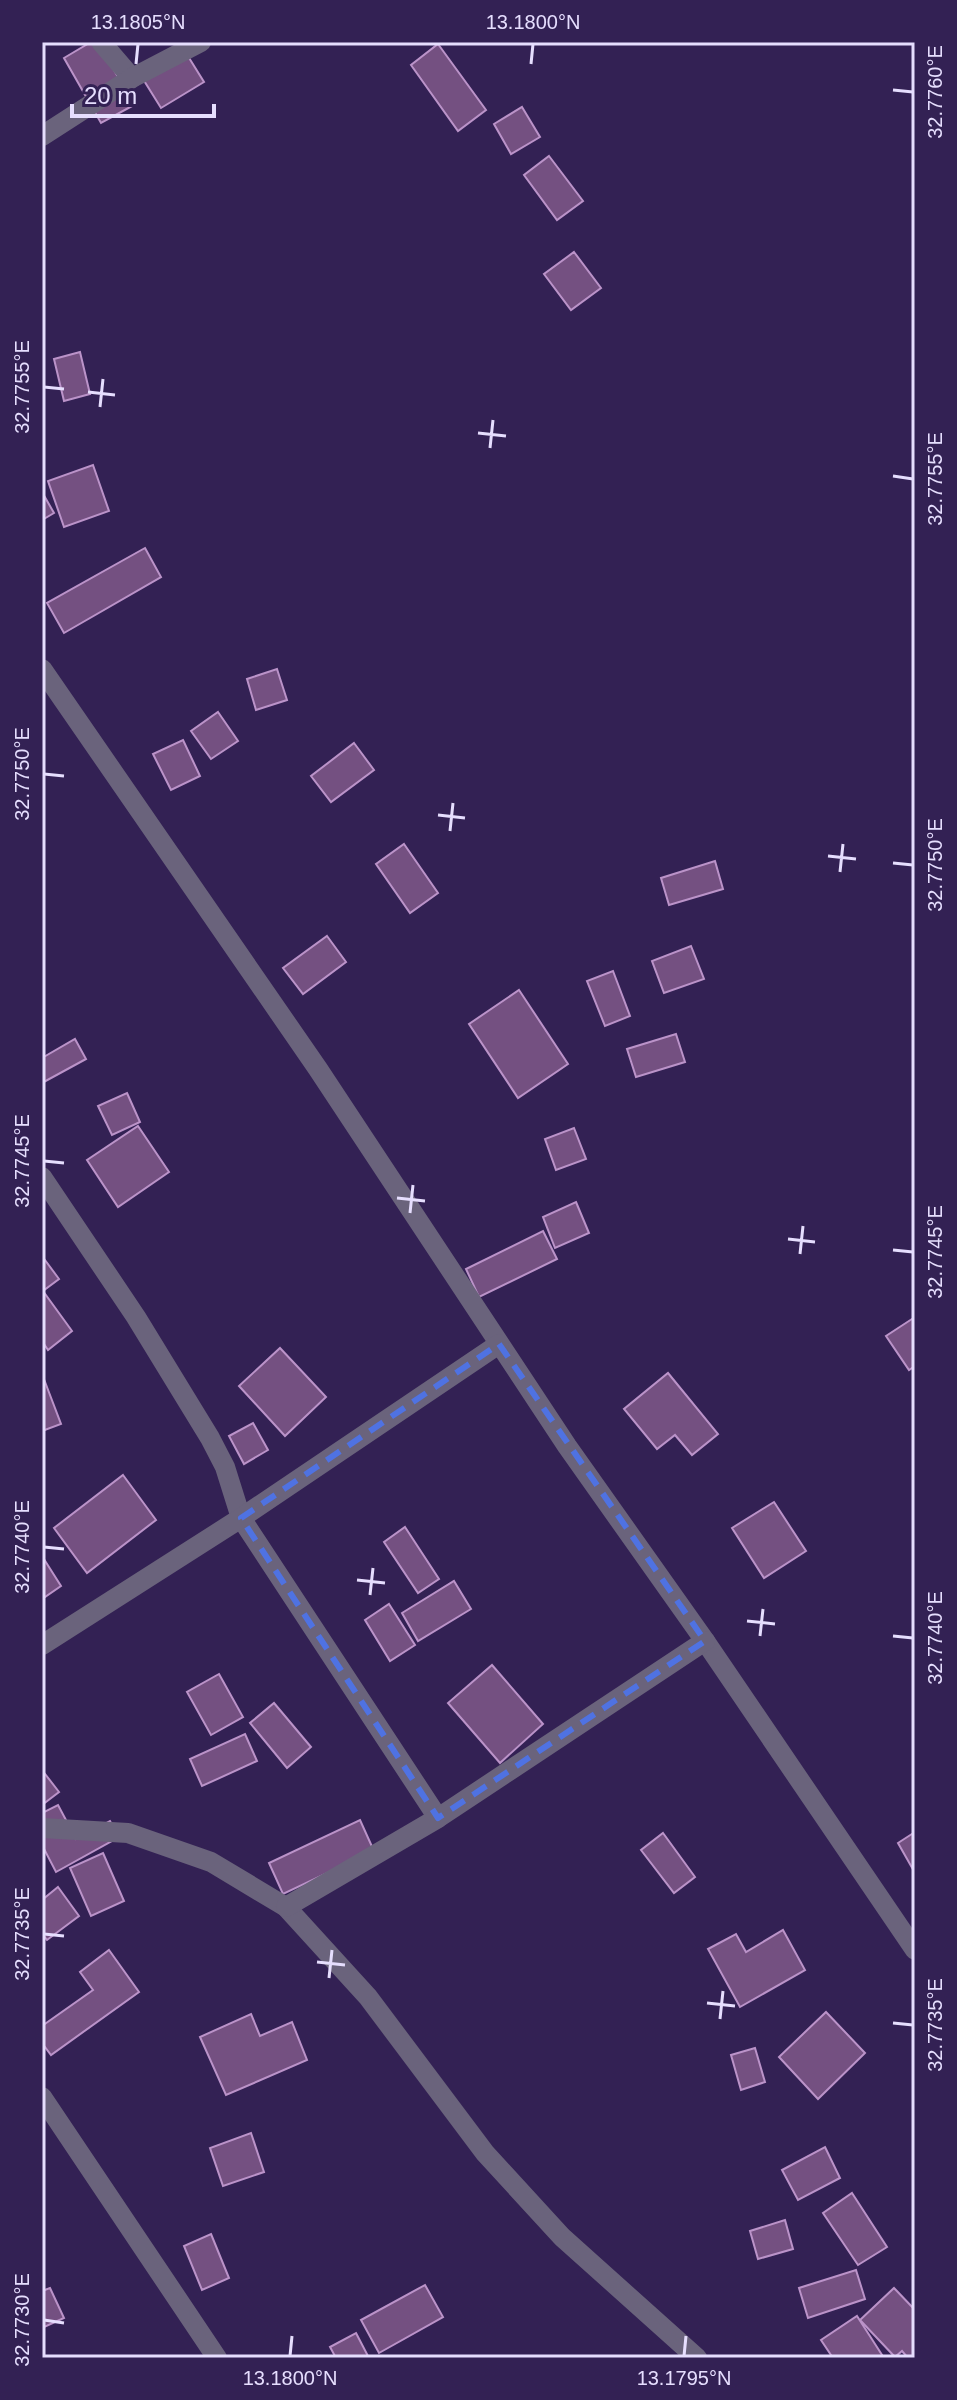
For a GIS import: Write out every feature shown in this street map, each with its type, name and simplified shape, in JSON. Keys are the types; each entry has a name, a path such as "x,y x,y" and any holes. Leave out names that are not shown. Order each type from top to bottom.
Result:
{"street":[{"path":"101,42 132,78"},
{"path":"42,136 132,78 201,42"},
{"path":"44,677 318,1069 567,1446 705,1641 915,1950"},
{"path":"42,1177 136,1317 210,1438 225,1467 241,1518 438,1818"},
{"path":"42,1645 241,1518 499,1344"},
{"path":"286,1907 438,1818 705,1641"},
{"path":"42,1828 128,1833 211,1862 286,1907 368,1997 485,2153 562,2237 697,2358"},
{"path":"42,2097 217,2358"}],"highlighted area":[{"path":"499,1344 705,1641 438,1818 241,1518"}],"building":[{"path":"91,42 98,42 134,105 101,123 64,58"},
{"path":"438,44 486,110 458,131 411,65"},
{"path":"186,53 204,82 161,108 143,79"},
{"path":"522,107 540,137 511,154 494,124"},
{"path":"549,156 583,201 557,220 524,175"},
{"path":"574,252 601,288 571,310 544,274"},
{"path":"80,352 90,394 64,401 54,359"},
{"path":"93,465 109,511 64,527 48,481"},
{"path":"42,492 54,513 42,520"},
{"path":"145,548 161,577 64,633 47,603"},
{"path":"277,669 287,700 256,710 247,679"},
{"path":"218,712 238,741 211,759 191,731"},
{"path":"183,740 200,776 171,790 153,754"},
{"path":"354,743 374,770 331,802 311,776"},
{"path":"404,844 438,893 410,913 376,864"},
{"path":"715,861 723,889 669,905 661,878"},
{"path":"327,936 346,962 303,994 283,968"},
{"path":"691,946 704,979 664,993 652,961"},
{"path":"613,971 630,1016 605,1026 587,981"},
{"path":"519,990 568,1064 518,1098 469,1024"},
{"path":"676,1034 685,1062 636,1077 627,1049"},
{"path":"75,1039 86,1059 42,1083 42,1058"},
{"path":"127,1093 140,1122 112,1135 98,1106"},
{"path":"138,1126 169,1172 118,1207 87,1160"},
{"path":"574,1128 586,1159 556,1170 545,1139"},
{"path":"576,1202 589,1233 555,1248 543,1217"},
{"path":"543,1231 557,1259 479,1297 466,1269"},
{"path":"42,1256 59,1279 43,1291 72,1331 48,1350 42,1341"},
{"path":"915,1317 915,1366 909,1370 886,1336"},
{"path":"280,1348 326,1397 285,1436 239,1386"},
{"path":"668,1373 718,1434 692,1455 675,1435 657,1449 624,1409"},
{"path":"42,1374 61,1424 42,1431"},
{"path":"253,1423 268,1450 244,1464 229,1436"},
{"path":"123,1475 156,1520 87,1573 54,1528"},
{"path":"774,1502 806,1551 764,1578 732,1528"},
{"path":"405,1527 439,1579 418,1593 384,1542"},
{"path":"42,1556 61,1586 42,1599"},
{"path":"454,1581 471,1609 418,1641 402,1613"},
{"path":"389,1604 415,1645 390,1661 365,1620"},
{"path":"492,1665 543,1724 500,1763 448,1703"},
{"path":"219,1674 243,1717 211,1735 187,1692"},
{"path":"274,1703 311,1747 287,1768 250,1723"},
{"path":"245,1734 257,1761 202,1786 190,1759"},
{"path":"42,1770 59,1792 42,1805"},
{"path":"58,1805 76,1839 110,1821 119,1837 56,1872 42,1845 42,1813"},
{"path":"360,1820 374,1851 283,1894 269,1863"},
{"path":"915,1832 915,1873 898,1843"},
{"path":"663,1833 695,1877 674,1893 641,1850"},
{"path":"103,1853 124,1901 91,1916 70,1868"},
{"path":"58,1887 79,1916 47,1940 42,1934 42,1900"},
{"path":"783,1930 805,1970 740,2007 708,1949 736,1934 746,1952"},
{"path":"109,1950 139,1992 51,2055 42,2043 42,2026 93,1990 80,1972"},
{"path":"826,2012 865,2053 818,2099 779,2057"},
{"path":"251,2014 260,2036 292,2022 307,2060 226,2095 200,2037"},
{"path":"755,2048 765,2082 741,2090 731,2055"},
{"path":"251,2133 264,2172 223,2186 210,2148"},
{"path":"825,2147 840,2178 798,2200 782,2170"},
{"path":"852,2193 887,2247 858,2265 823,2213"},
{"path":"785,2220 793,2249 758,2259 750,2231"},
{"path":"211,2234 229,2278 202,2290 184,2246"},
{"path":"856,2270 865,2299 808,2318 799,2288"},
{"path":"425,2285 443,2317 379,2353 361,2320"},
{"path":"50,2288 64,2318 42,2328 42,2291"},
{"path":"894,2288 915,2310 915,2358 908,2358 902,2351 895,2357 860,2320"},
{"path":"857,2316 884,2358 833,2358 821,2340"},
{"path":"356,2333 369,2358 336,2358 330,2347"}]}
